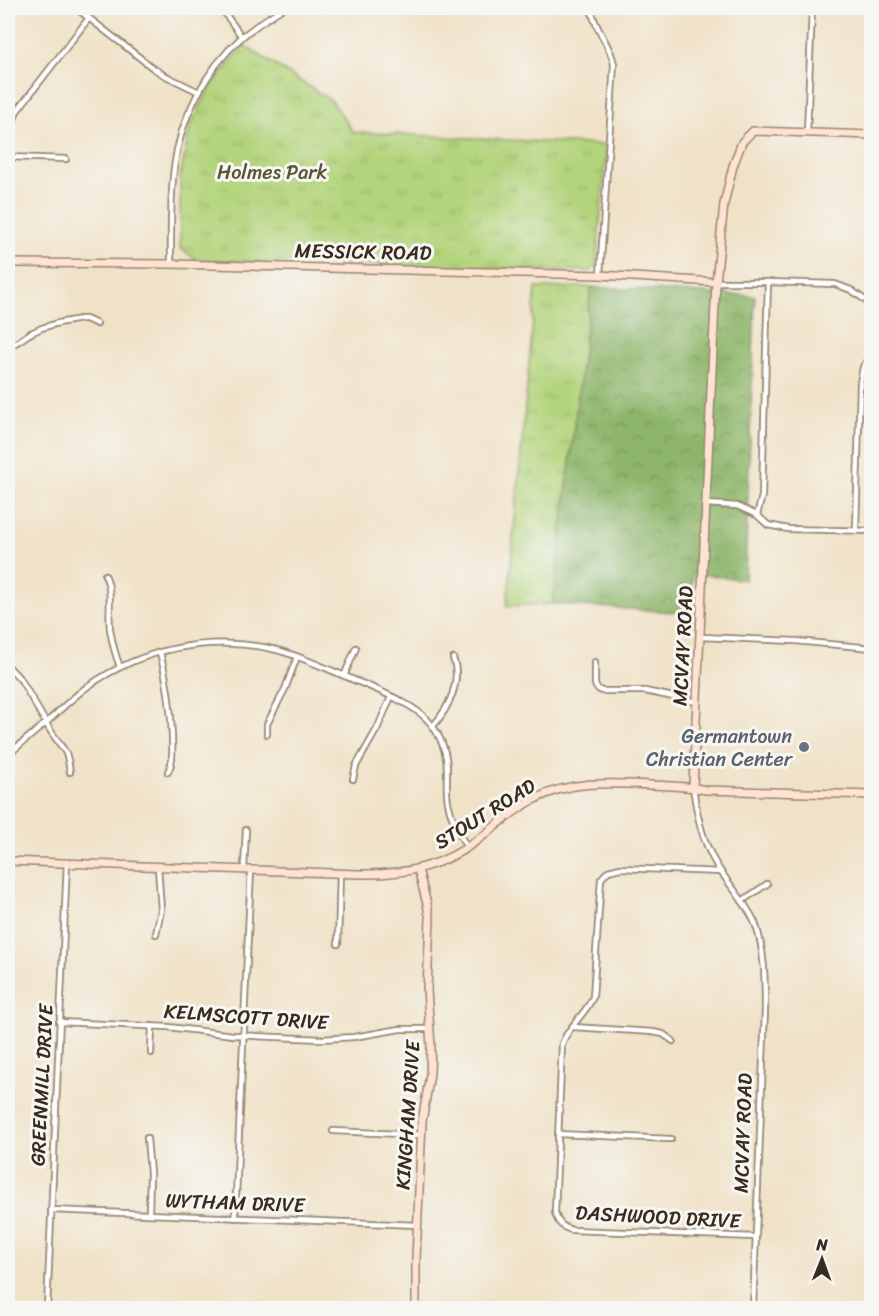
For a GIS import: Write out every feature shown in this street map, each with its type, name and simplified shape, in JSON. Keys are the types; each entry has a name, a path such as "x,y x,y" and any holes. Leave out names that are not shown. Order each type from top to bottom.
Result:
{"street":[{"path":"76,8 153,68 199,92"},
{"path":"221,8 242,36"},
{"path":"171,264 174,166 188,116 199,92 224,56 242,36 283,8"},
{"path":"591,8 593,19 612,53 614,64 600,274"},
{"path":"807,132 812,8"},
{"path":"66,159 8,157 11,127 17,111 27,96 89,18"},
{"name":"MCVAY ROAD","path":"753,1308 765,983 757,930 749,911 721,872 707,846 693,787 716,282 724,204 733,165 742,142 753,131 872,135"},
{"name":"MESSICK ROAD","path":"8,263 171,264 600,274 716,282"},
{"path":"716,282 835,284 851,290 872,305"},
{"path":"757,515 762,496 768,282"},
{"path":"8,346 14,345 32,332 47,326 81,319 97,324"},
{"path":"856,530 860,383 863,367 872,353"},
{"path":"707,504 737,506 757,515 768,525 788,529 872,531"},
{"path":"105,575 109,585 111,637 120,667"},
{"path":"700,637 795,641 872,648"},
{"path":"8,755 77,694 97,680 135,660 160,652 199,645 234,644 264,648 297,657 344,676 414,708 427,719 442,743 445,754 448,805 467,848"},
{"path":"344,676 357,648"},
{"path":"160,652 169,689 171,710 173,760 168,772"},
{"path":"267,734 267,724 297,657"},
{"path":"433,726 443,714 456,682 457,669 453,658"},
{"path":"595,662 595,684 601,692 645,691 697,703"},
{"path":"8,666 21,680 67,756 70,772"},
{"path":"353,779 356,766 377,729 391,697"},
{"name":"STOUT ROAD","path":"8,861 390,874 418,869 447,859 467,848 524,805 549,793 576,785 603,783 693,787 706,790 872,795"},
{"path":"235,1218 243,1036 246,830"},
{"name":"GREENMILL DRIVE","path":"47,1308 67,863"},
{"path":"156,934 161,910 158,867"},
{"path":"671,1139 558,1134 562,1044 590,1004 594,994 599,884 604,874 620,868 721,872"},
{"name":"KINGHAM DRIVE","path":"416,1308 421,1135 430,1074 430,1029 426,990 430,919 418,869"},
{"path":"338,944 340,873"},
{"path":"742,901 767,884"},
{"name":"KELMSCOTT DRIVE","path":"59,1022 182,1028 243,1036 344,1039 400,1029 430,1029"},
{"path":"151,1053 152,1026"},
{"path":"573,1027 658,1033 673,1041"},
{"path":"333,1131 421,1135"},
{"name":"DASHWOOD DRIVE","path":"558,1134 555,1215 560,1224 569,1229 755,1237"},
{"path":"147,1138 150,1173 149,1214"},
{"name":"WYTHAM DRIVE","path":"51,1210 417,1225"}],"green space":[{"name":"Holmes Park","path":"243,45 332,101 353,132 607,145 596,266 591,271 197,260 180,248 180,177 190,127 209,89"},
{"path":"591,287 553,604 507,606 536,288"},
{"path":"591,287 755,296 745,580 693,573 690,613 553,604"}],"place":[{"name":"Germantown Christian Center","path":"804,747"}]}
